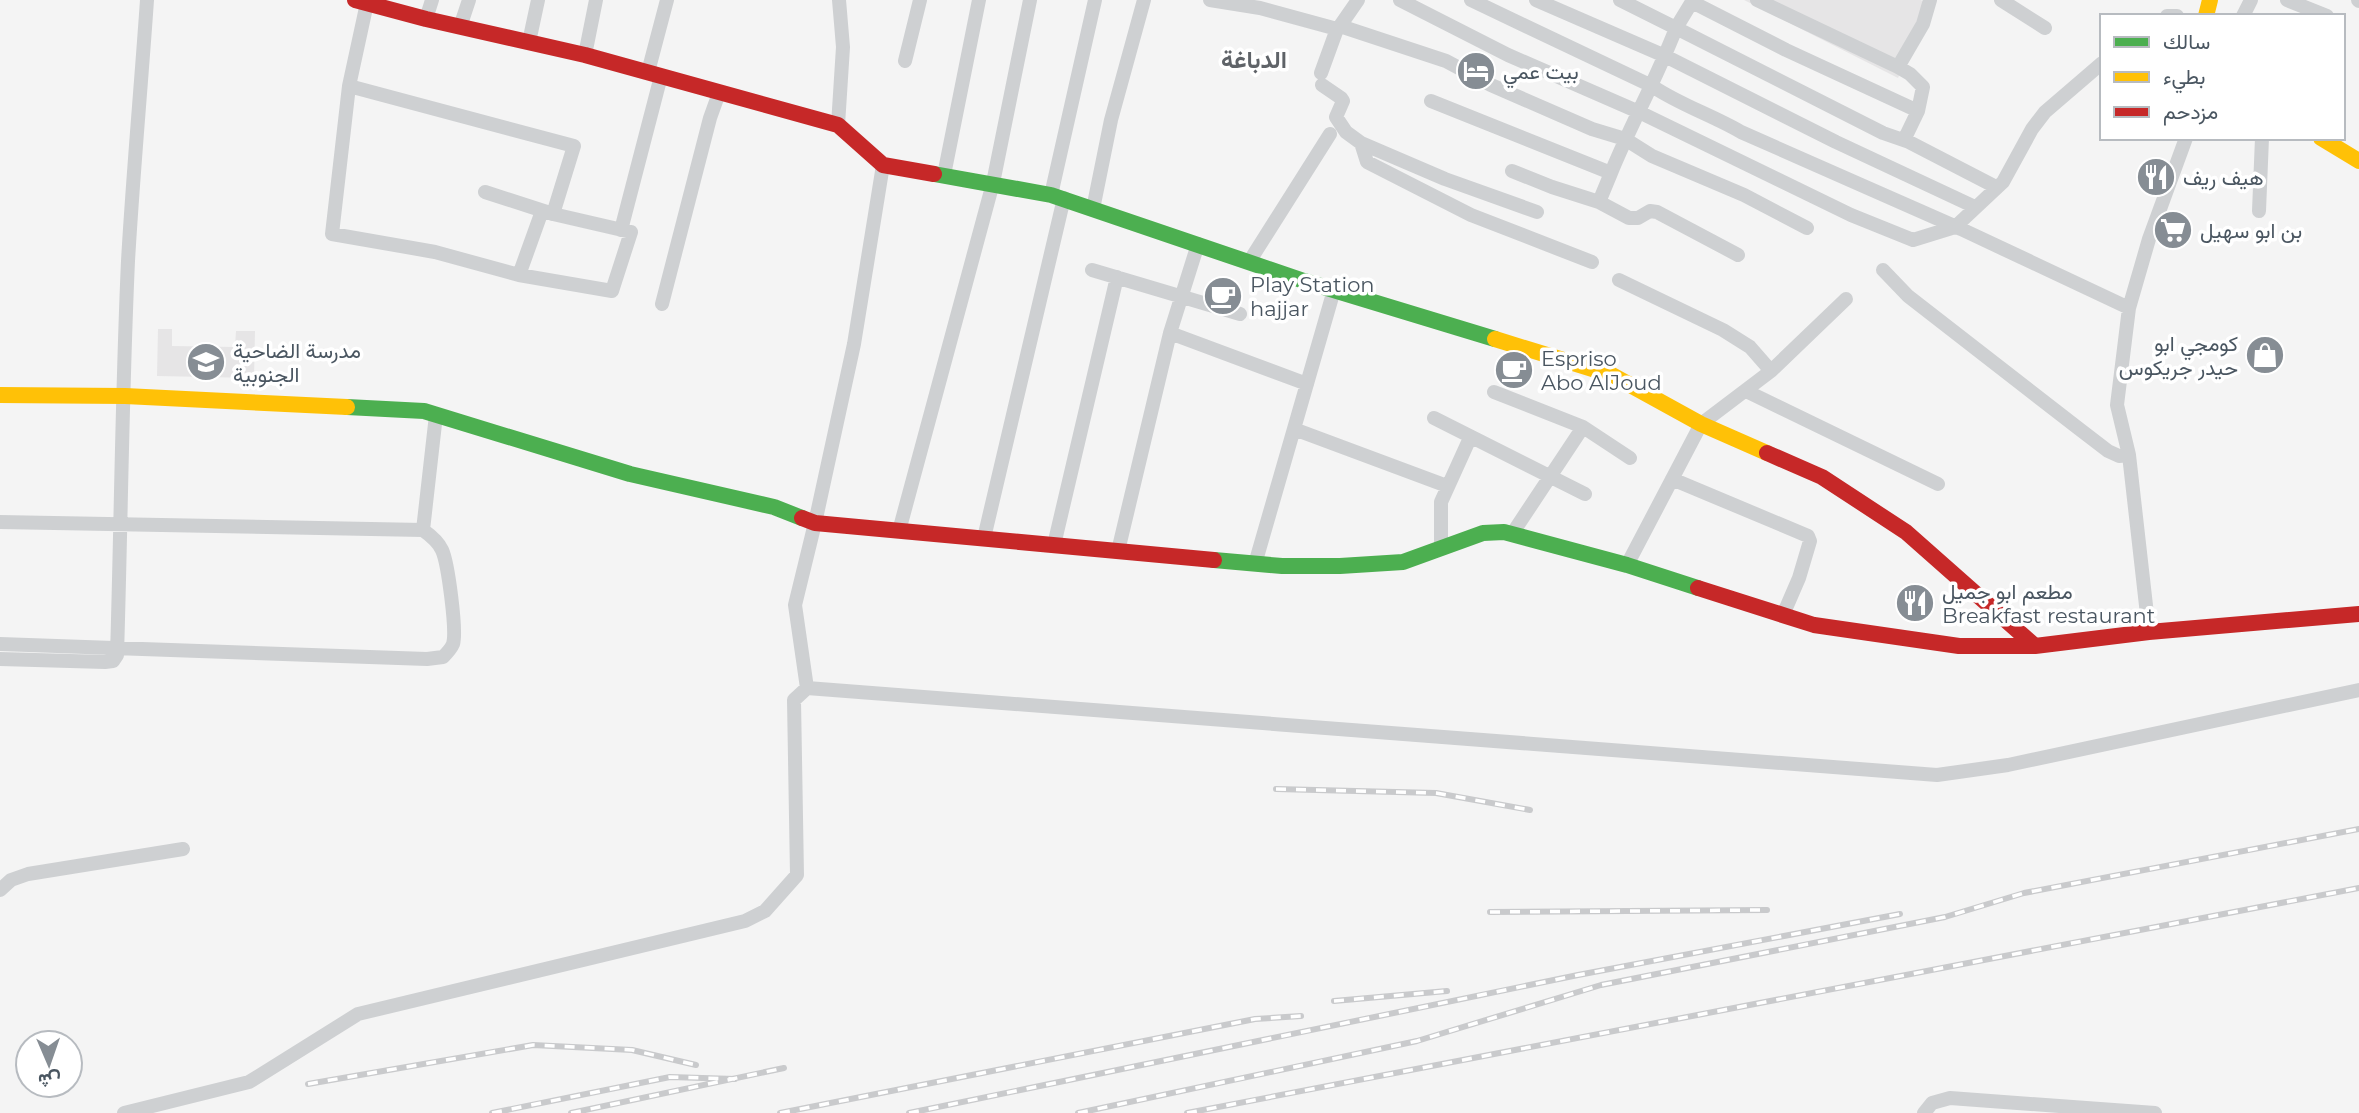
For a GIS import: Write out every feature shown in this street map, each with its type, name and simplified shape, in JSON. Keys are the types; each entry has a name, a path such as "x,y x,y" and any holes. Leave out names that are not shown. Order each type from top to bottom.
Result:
{"street":[{"path":"0,659 105,662 113,661 117,655 128,260 147,0"},
{"path":"426,19 432,0"},
{"path":"460,27 469,0"},
{"path":"529,43 538,0"},
{"path":"584,55 596,0"},
{"path":"621,230 667,0"},
{"path":"838,125 843,47 839,0"},
{"path":"905,61 920,0"},
{"path":"944,175 979,0"},
{"path":"899,531 993,183 1030,0"},
{"path":"984,538 1057,196 1095,0"},
{"path":"1093,209 1114,109 1144,0"},
{"path":"1210,0 1261,4 1446,61 1491,85 1592,129 1625,139 1653,156 1744,195 1807,228"},
{"path":"1358,0 1339,27 1321,79 1343,101 1336,117 1346,132 1361,143 1445,179 1536,212"},
{"path":"1400,0 1508,55 1639,112 1851,215 1913,240 1955,227 2003,182 2032,128 2045,112 2100,65"},
{"path":"1471,0 1652,86 1670,98 1715,117 1741,132 2129,308"},
{"path":"1536,0 1665,56 1836,142 1975,207"},
{"path":"1620,0 1996,187"},
{"path":"1757,0 1910,74 1923,87 1918,111 1904,140"},
{"path":"1898,67 1923,24 1930,0"},
{"path":"2001,0 2045,28"},
{"path":"2287,0 2322,14"},
{"path":"1599,202 1676,28 1693,1 1786,50 1918,111"},
{"path":"485,192 548,212 631,232 612,290 519,275 435,252 332,234 348,86 361,2 584,55 838,125 883,165 1057,196 1334,290 1612,375 1701,424 1822,477 1896,525 2035,646"},
{"path":"348,86 574,146 519,275"},
{"path":"662,304 710,118 719,93"},
{"path":"1430,101 1611,173"},
{"path":"1249,262 1330,134"},
{"path":"2149,632 2129,455 2117,405 2129,308 2149,239 2185,140"},
{"path":"2259,211 2262,140"},
{"path":"2324,140 2359,162"},
{"path":"1361,143 1367,162 1378,168 1471,215 1592,262"},
{"path":"807,688 795,605 854,344 883,165"},
{"path":"1512,171 1599,202 1634,219 1650,211 1657,212 1738,255"},
{"path":"1118,551 1170,333 1198,244"},
{"path":"1092,270 1240,314"},
{"path":"1883,270 1908,296 2098,444 2119,456 2129,455"},
{"path":"1054,545 1117,278"},
{"path":"1619,280 1723,330 1750,347 1771,371"},
{"path":"1255,564 1334,290"},
{"path":"1628,565 1701,424 1771,371 1846,299"},
{"path":"1170,333 1307,384"},
{"path":"1746,391 1938,484"},
{"path":"1494,392 1583,428 1630,458"},
{"path":"0,395 125,396 424,411 630,474 774,506 815,523 1255,564 1390,564 1416,559 1483,533 1512,534 1628,565 1814,625 1959,646 2035,646 2149,632 2359,614"},
{"path":"423,530 436,415"},
{"path":"1434,418 1585,494"},
{"path":"1512,534 1583,428"},
{"path":"1294,429 1447,486"},
{"path":"1441,548 1441,502 1470,438"},
{"path":"1672,479 1808,536 1810,541 1783,615"},
{"path":"0,522 423,530 434,538 446,563 454,631 453,647 443,657 428,659 0,644"},
{"path":"124,1113 249,1082 358,1014 745,920 765,911 797,875 794,700 807,688 1937,775 2008,765 2359,690"},
{"path":"0,890 11,880 28,874 183,849"},
{"path":"1924,1113 1932,1104 1950,1098 2155,1113"}],"shaded area":[{"path":"1744,0 1921,0 1934,11 1915,41 1898,78"},
{"name":"مدرسة الضاحية الجنوبية","path":"158,329 172,329 172,346 235,347 236,331 255,331 254,378 157,376"}],"railway":[{"path":"1276,789 1436,793 1530,810"},
{"path":"1078,1113 1417,1041 1601,985 1945,917 2024,893 2359,829"},
{"path":"1187,1113 2359,888"},
{"path":"1490,912 1767,910"},
{"path":"909,1113 1578,975 1900,914"},
{"path":"1334,1001 1447,991"},
{"path":"780,1113 1255,1019 1301,1016"},
{"path":"308,1084 533,1045 632,1050 696,1065"},
{"path":"571,1113 784,1068"},
{"path":"492,1113 670,1077 735,1079"}],"traffic: fast":[{"path":"934,174 1051,195 1304,281 1495,339"},
{"path":"347,407 424,411 630,474 774,507 802,518"},
{"path":"1214,560 1282,566 1403,562 1483,533 1504,532 1627,565 1698,588"}],"traffic: slow":[{"path":"2206,14 2210,0"},
{"path":"2324,140 2359,161"},
{"path":"1495,339 1612,375 1701,424 1767,453"},
{"path":"0,395 125,396 347,407"}],"traffic: jam":[{"path":"355,0 585,55 838,125 883,165 934,174"},
{"path":"1767,453 1822,477 1906,532 2035,646"},
{"path":"802,518 815,523 1214,560"},
{"path":"1698,588 1814,625 1959,646 2035,646 2149,632 2359,614"}],"place":[{"name":"بيت عمي","path":"1476,71"},
{"name":"هيف ريف","path":"2156,177"},
{"name":"بن ابو سهيل","path":"2173,230"},
{"name":"Play Station hajjar","path":"1223,296"},
{"name":"كومجي ابو حيدر جريكوس","path":"2265,355"},
{"name":"مدرسة الضاحية الجنوبية","path":"206,362"},
{"name":"Espriso Abo AlJoud","path":"1514,370"},
{"name":"مطعم ابو جميل Breakfast restaurant","path":"1915,603"}],"district":[{"name":"الدباغة","path":"1254,59"}]}
